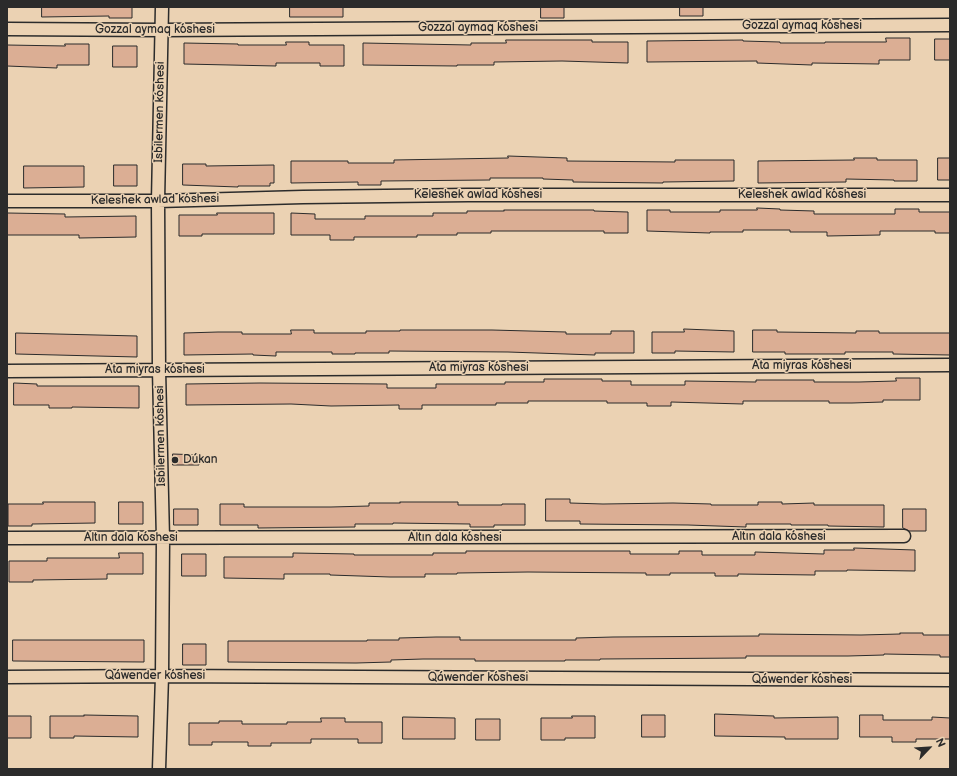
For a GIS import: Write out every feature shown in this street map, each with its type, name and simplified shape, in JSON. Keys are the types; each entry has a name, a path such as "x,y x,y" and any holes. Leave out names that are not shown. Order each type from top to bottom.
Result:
{"street":[{"name":"Isbilermen kóshesi","path":"159,769 162,676 163,538 159,370 158,201 162,7"},
{"name":"Gozzal aymaq kóshesi","path":"7,29 161,30 950,26"},
{"name":"Keleshek awlad kóshesi","path":"7,201 158,201 452,195 950,195"},
{"name":"Ata miyras kóshesi","path":"7,371 950,365"},
{"name":"Altın dala kóshesi","path":"7,538 904,536"},
{"name":"Qáwender kóshesi","path":"7,677 162,676 950,680"}],"building":[{"path":"42,7 132,7 132,18 109,18 109,16 42,17"},
{"path":"290,7 343,7 343,17 290,17"},
{"path":"541,7 564,7 564,18 541,18"},
{"path":"680,7 703,7 703,16 680,16"},
{"path":"886,38 910,38 910,60 879,60 879,64 812,63 812,65 757,63 757,61 647,62 647,41 743,40 780,43 825,43 886,42"},
{"path":"935,39 950,39 950,60 935,60"},
{"path":"506,40 592,40 592,42 628,42 628,63 562,61 494,62 494,65 457,66 363,65 363,43 471,45 471,43 506,43"},
{"path":"286,42 309,42 309,45 344,45 344,66 320,66 320,63 276,63 276,66 184,64 184,43 286,45"},
{"path":"65,44 89,44 89,65 57,65 57,68 7,66 7,45 65,46"},
{"path":"113,46 137,46 137,67 113,67"},
{"path":"508,156 567,158 567,161 675,162 675,160 734,160 734,181 663,183 573,182 573,180 543,178 490,178 490,180 381,181 381,185 358,185 358,182 291,183 291,161 394,163 394,160 508,158"},
{"path":"854,158 877,158 877,160 917,160 917,181 846,179 846,182 758,183 758,161 854,160"},
{"path":"938,158 950,158 950,180 938,180"},
{"path":"183,164 206,164 206,166 274,165 274,183 270,183 270,186 238,187 183,185"},
{"path":"114,165 137,165 137,186 114,186"},
{"path":"24,166 84,166 84,187 24,188"},
{"path":"757,208 814,211 814,214 895,214 895,209 919,209 919,212 950,212 950,233 935,233 935,231 880,231 880,235 827,236 827,232 790,232 790,230 743,230 743,232 710,233 647,231 647,210 670,210 670,212 720,212 720,210 757,210"},
{"path":"594,210 628,212 628,233 604,233 604,231 491,231 491,233 457,233 457,235 417,235 417,237 354,237 354,240 330,240 330,235 291,235 291,213 315,214 315,219 365,219 365,216 433,216 433,213 467,213 467,211"},
{"path":"7,213 65,214 65,217 136,216 136,237 79,238 79,235 7,235"},
{"path":"217,213 274,213 274,234 202,234 202,236 179,236 179,215 217,215"},
{"path":"684,329 734,331 734,352 675,351 675,353 652,353 652,332 684,332"},
{"path":"291,330 314,330 314,333 366,333 366,331 400,330 492,330 566,332 566,334 611,334 611,331 634,331 634,353 595,353 595,355 508,352 389,351 389,353 355,354 332,354 332,352 276,352 276,356 253,354 184,355 184,333 242,332 242,334 291,334"},
{"path":"753,330 777,330 777,332 856,333 856,331 879,331 879,333 950,333 950,355 893,354 893,352 785,354 785,352 753,352"},
{"path":"16,333 137,336 137,357 16,354"},
{"path":"896,378 920,378 920,400 883,400 883,402 852,403 829,403 829,401 743,401 743,404 671,402 671,406 647,406 647,403 607,403 607,401 528,401 528,403 496,403 496,405 422,405 422,409 399,409 399,405 186,405 186,384 387,384 387,388 436,388 436,384 505,384 505,382 544,382 544,379 602,379 602,381 631,381 631,385 685,385 685,381 756,382 756,380 814,380 814,382 859,382 896,381"},
{"path":"14,383 37,384 37,386 139,386 139,408 49,408 49,405 14,405"},
{"path":"173,454 199,455 199,465 173,465"},
{"path":"546,499 570,499 570,503 603,504 673,503 758,505 758,502 782,502 782,504 814,503 814,505 884,505 884,527 791,524 746,524 746,527 580,524 580,521 546,521"},
{"path":"43,502 95,502 95,523 8,526 8,504 43,504"},
{"path":"119,502 143,502 143,524 119,524"},
{"path":"458,502 458,505 525,504 525,525 470,527 470,524 393,523 355,524 355,527 258,528 258,525 220,525 220,504 244,504 244,507 331,507 369,506 369,503"},
{"path":"174,509 198,509 198,525 174,525"},
{"path":"903,509 926,509 926,531 909,531 903,528"},
{"path":"854,548 915,550 915,571 847,570 815,571 815,575 738,574 738,576 715,576 715,573 670,573 670,575 646,575 646,573 528,572 425,574 425,577 284,574 284,579 224,578 224,557 293,557 293,553 433,555 433,553 466,553 466,551 630,551 630,554 679,554 679,551 702,551 702,555 755,555 755,552 824,554 824,550 854,550"},
{"path":"119,553 143,553 143,574 107,574 107,579 33,580 33,582 9,582 9,561 47,561 47,558 119,558"},
{"path":"182,554 206,554 206,576 182,576"},
{"path":"900,633 950,635 950,657 940,657 940,655 884,654 848,656 746,656 746,658 600,659 565,661 475,661 475,659 423,659 356,663 228,662 228,641 367,641 436,637 460,637 460,640 576,640 576,638 613,637 759,636 759,634 861,635"},
{"path":"13,640 144,640 144,662 13,661"},
{"path":"183,644 206,644 206,665 183,665"},
{"path":"715,714 774,716 774,718 838,717 838,739 785,739 785,737 715,736"},
{"path":"642,715 665,715 665,737 642,737"},
{"path":"860,715 883,715 883,720 932,720 932,717 950,718 950,739 916,739 916,742 892,742 892,737 860,737"},
{"path":"7,716 31,716 31,738 7,738"},
{"path":"50,716 138,716 138,737 74,736 74,738 50,738"},
{"path":"572,716 595,716 595,738 541,740 541,718 572,718"},
{"path":"403,717 455,718 455,739 403,739"},
{"path":"321,718 345,718 345,722 382,722 382,743 358,743 358,739 311,739 311,743 271,743 271,746 248,746 248,742 212,742 212,745 189,745 189,723 242,721 242,724 287,724 287,722 321,722"},
{"path":"476,719 500,719 500,740 476,740"}],"place":[{"name":"Dúkan","path":"175,460"}]}
